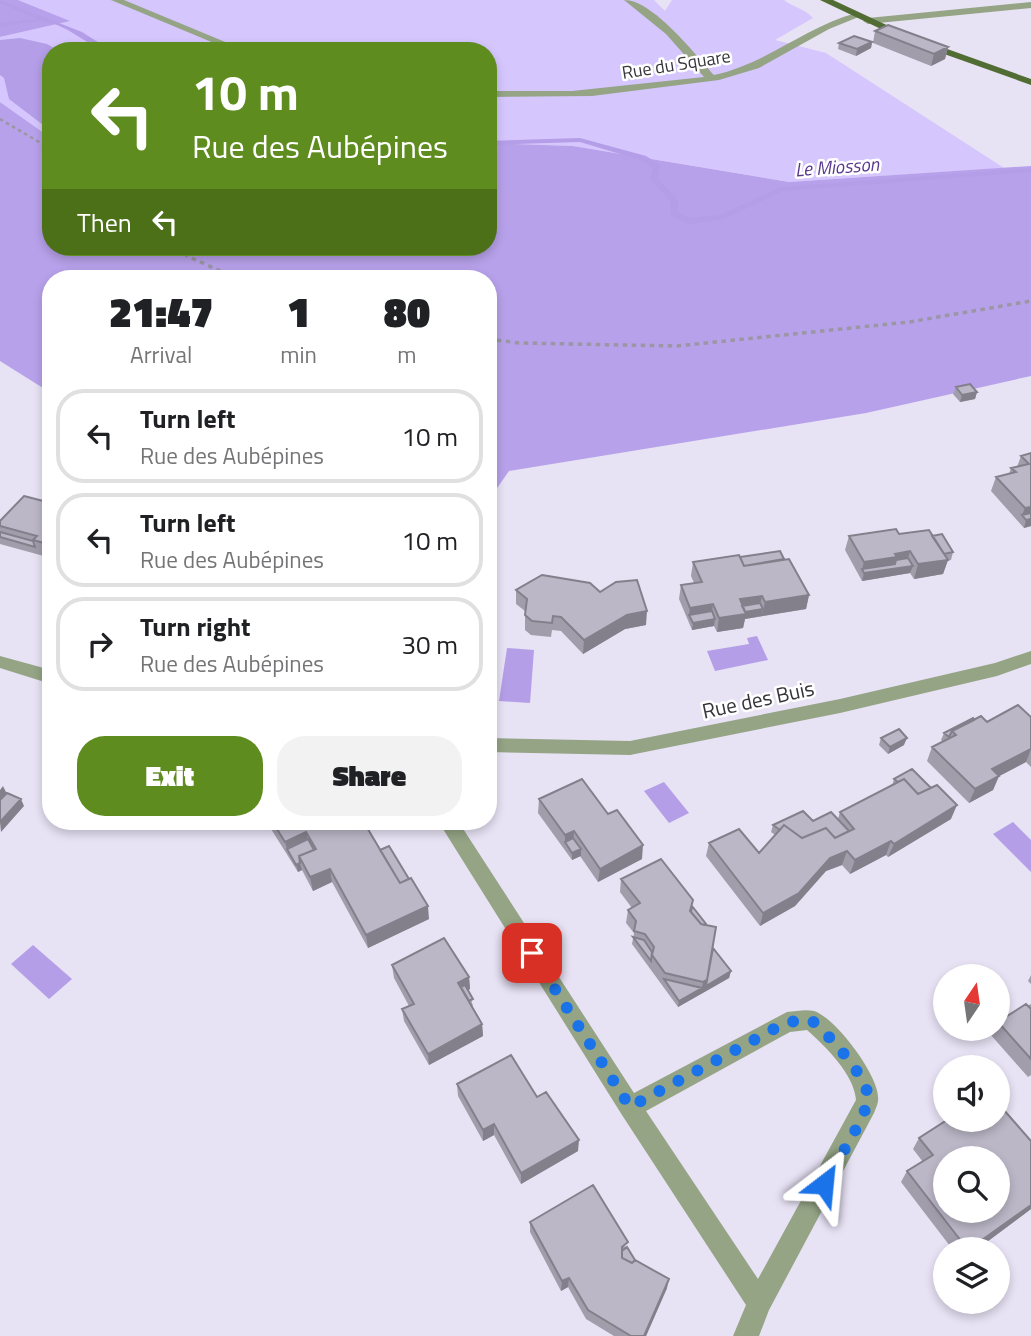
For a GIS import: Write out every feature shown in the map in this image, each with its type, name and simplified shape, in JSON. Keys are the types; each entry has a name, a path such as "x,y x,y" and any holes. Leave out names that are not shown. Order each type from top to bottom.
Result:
{"main road":[{"path":"824,0 868,21 1031,82"}],"street":[{"path":"116,0 220,42"},
{"path":"629,0 669,32 711,78"},
{"path":"868,21 1031,5"},
{"name":"Rue du Square","path":"497,94 571,95 711,78 741,71 773,58 842,20 856,16"},
{"name":"Rue des Buis","path":"497,745 630,748 853,703 997,669 1031,657"},
{"path":"0,662 42,674"},
{"path":"454,830 630,1107 759,1303"},
{"path":"630,1107 787,1022 811,1020 822,1029 861,1077 868,1097 863,1113 759,1303 746,1336"}],"path":[{"path":"0,118 42,144"},
{"path":"187,256 218,270"},
{"path":"497,340 519,343 677,346 909,322 1031,301"}],"shaded area":[{"path":"0,0 18,0 70,21 0,37"},
{"path":"18,0 654,0 665,11 672,0 784,0 813,18 775,40 826,53 1004,168 789,182 573,146 497,143 497,42 42,42 42,132 0,102 0,37 69,21"},
{"path":"20,38 42,43 42,124 9,99 4,78 0,75 0,40"},
{"path":"0,102 42,132 42,256 497,256 497,143 573,146 789,182 1031,166 1031,376 866,413 509,471 497,488 497,270 42,270 42,387 0,361"},
{"path":"757,636 768,660 715,671 707,651 749,644 747,638"},
{"path":"507,648 534,650 530,703 499,701"},
{"path":"664,782 689,813 669,823 644,791"},
{"path":"1013,822 1031,840 1031,872 993,834"},
{"path":"33,945 72,979 49,999 11,964"}],"building":[{"path":"888,25 948,47 934,54 875,31"},
{"path":"854,36 872,42 857,49 839,43"},
{"path":"970,384 977,392 962,395 956,387"},
{"path":"1031,453 1031,507 1025,508 996,477 1016,472 1011,468 1029,464 1021,456"},
{"path":"24,496 42,501 42,542 33,540 37,536 0,526 0,521"},
{"path":"1031,513 1031,519 1026,520 1022,515"},
{"path":"896,529 899,534 929,530 948,560 918,564 910,551 895,554 897,557 864,562 849,536"},
{"path":"0,532 33,541 35,547 0,537"},
{"path":"942,534 953,552 944,554 932,536"},
{"path":"780,551 784,559 744,566 740,557"},
{"path":"739,555 744,566 789,559 809,595 765,602 762,596 740,599 746,614 719,618 713,604 690,608 681,585 702,582 693,562"},
{"path":"908,558 913,566 864,573 862,569 895,564 896,560"},
{"path":"542,575 590,583 600,592 616,582 637,580 647,611 627,615 584,640 561,617 553,616 552,623 532,621 525,615 527,599 516,590"},
{"path":"760,603 763,609 745,612 742,606"},
{"path":"712,611 715,619 693,623 689,615"},
{"path":"1018,705 1031,717 1031,749 992,769 999,776 975,789 932,747 956,735 952,731 981,716 987,722"},
{"path":"973,718 974,720 952,731 949,737 944,733"},
{"path":"899,729 907,738 890,747 881,738"},
{"path":"912,769 931,788 918,794 904,779 898,782 894,779"},
{"path":"582,779 608,814 617,810 643,845 600,869 574,831 565,835 539,799"},
{"path":"904,779 918,794 937,785 957,805 894,844 891,841 855,860 847,851 830,858 799,893 763,913 709,843 739,829 759,853 784,825 802,838 826,828 835,838 854,829 840,812"},
{"path":"7,793 21,799 0,822 0,800"},
{"path":"803,811 813,821 831,812 849,831 835,838 826,828 802,838 784,825 780,830 773,825"},
{"path":"278,830 368,830 400,883 411,878 428,906 366,935 330,869 310,877 299,856 316,849 306,832 285,842"},
{"path":"573,838 581,849 572,853 565,842"},
{"path":"308,839 314,850 299,856 300,863 296,865 287,849"},
{"path":"389,846 409,879 400,883 380,850"},
{"path":"661,859 693,900 690,911 701,924 716,927 707,980 703,982 665,973 652,955 654,947 645,934 634,931 636,921 628,910 640,903 621,879"},
{"path":"692,906 706,924 701,924 691,912"},
{"path":"633,937 644,940 652,952 651,961"},
{"path":"444,938 469,977 458,983 482,1024 428,1054 402,1009 414,1004 392,965"},
{"path":"713,948 731,971 706,986 707,980"},
{"path":"664,979 702,988 679,1001"},
{"path":"465,985 473,999 469,1001 461,987"},
{"path":"1026,1004 1031,1009 1031,1059 1010,1035 1010,1014"},
{"path":"511,1055 537,1097 546,1092 579,1140 521,1173 494,1124 483,1130 457,1084"},
{"path":"1010,1117 1031,1141 1031,1205 1010,1220 1010,1146 933,1146 933,1155 919,1138 933,1129 933,1132 1010,1132"},
{"path":"933,1155 933,1205 907,1171"},
{"path":"593,1185 628,1242 622,1247 622,1258 632,1263 635,1260 669,1279 644,1336 631,1336 588,1310 569,1278 562,1281 530,1222"},
{"path":"947,1223 1006,1223 986,1237 958,1237"},
{"path":"627,1247 635,1260 632,1263 622,1258 622,1251"}],"waterway":[{"name":"Le Miosson","path":"0,1 80,33 94,42"},
{"path":"0,25 44,20"},
{"name":"Le Miosson","path":"497,143 580,140 643,158 657,167 654,179 674,200 674,214 689,221 724,216 781,189 1031,170"}],"route":[{"path":"532,953 630,1107 787,1022 811,1020 822,1029 861,1077 868,1097 863,1113 824,1184"}]}
